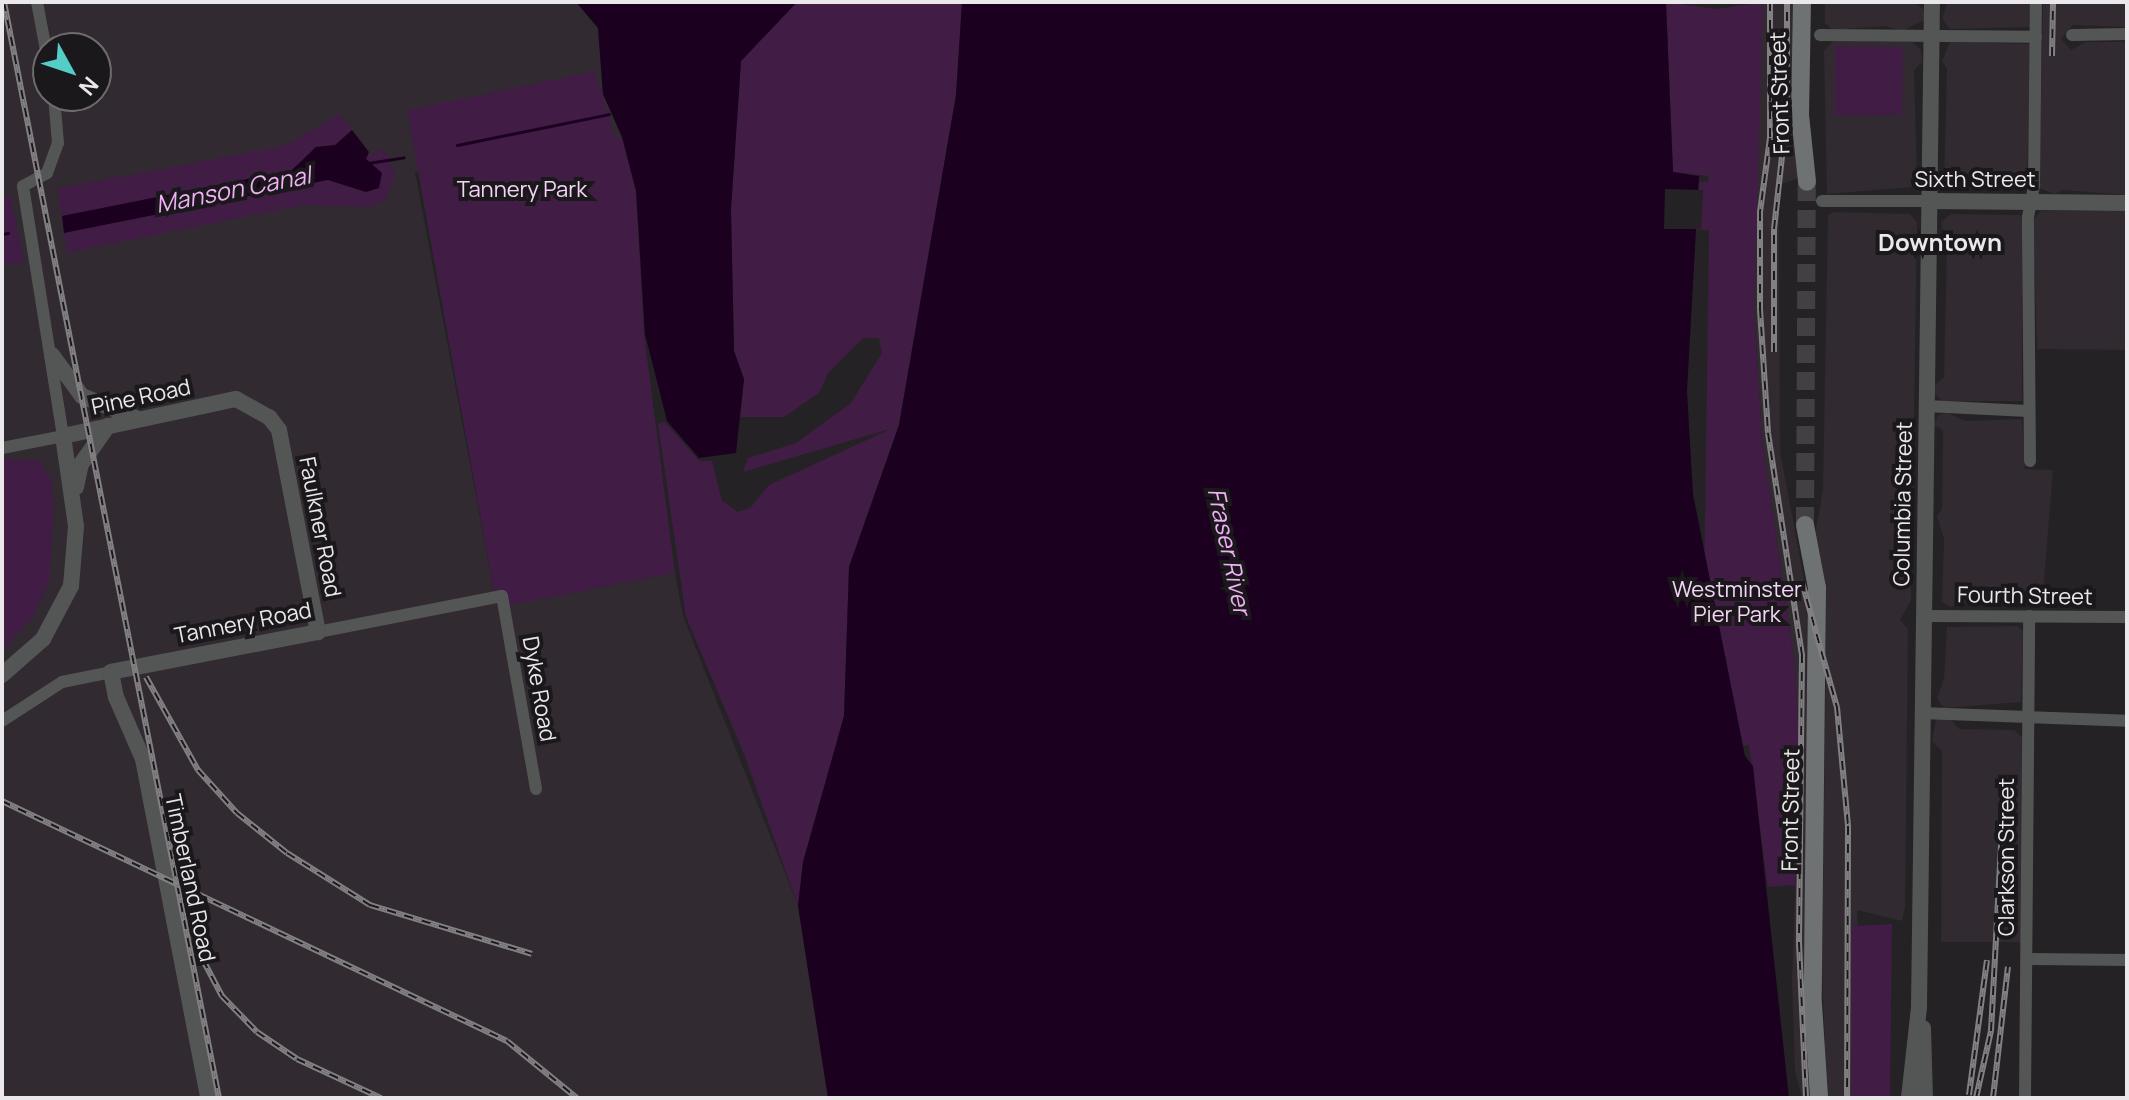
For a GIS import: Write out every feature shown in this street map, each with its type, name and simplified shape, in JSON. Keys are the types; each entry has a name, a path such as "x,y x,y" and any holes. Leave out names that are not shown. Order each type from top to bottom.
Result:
{"main road":[{"name":"Front Street","path":"1802,2 1800,115 1807,182"},
{"name":"Front Street","path":"1805,525 1817,588 1813,1004 1819,1098"}],"street":[{"path":"37,2 43,32"},
{"name":"Columbia Street","path":"1925,1098 1919,1007 1932,2"},
{"path":"2030,461 2028,411 2036,2"},
{"path":"2072,35 2127,34"},
{"path":"1820,35 2036,37"},
{"path":"2,675 43,639 60,613 76,555 74,496 23,186 47,173 58,143 55,112"},
{"name":"Sixth Street","path":"1822,201 2127,203"},
{"path":"52,355 82,396 140,419"},
{"name":"Pine Road","path":"2,448 236,399 262,410 279,430"},
{"path":"1926,406 2028,411"},
{"path":"74,496 81,464 108,426"},
{"name":"Faulkner Road","path":"279,430 318,632"},
{"name":"Tannery Road","path":"2,721 62,682 502,596"},
{"name":"Dyke Road","path":"502,596 536,789"},
{"name":"Fourth Street","path":"1923,616 2127,617"},
{"name":"Clarkson Street","path":"2025,1098 2029,616"},
{"name":"Timberland Road","path":"111,672 116,697 143,759 208,1098"},
{"path":"1922,713 2127,721"},
{"path":"2027,959 2127,960"},
{"name":"Columbia Street","path":"1909,1098 1919,1007"}],"shaded area":[{"path":"2,2 576,2 598,28 603,94 622,137 415,172 497,607 675,573 683,616 798,906 828,1098 2,1098"},
{"path":"1760,2 1794,2 1799,178 1779,185 1780,451 1807,595 1806,978 1814,1098 1802,1098 1795,1071 1792,979 1800,762 1795,667 1762,439 1754,309"},
{"path":"1825,2 1914,2 1924,10 1924,20 1902,31 1885,26 1833,30 1825,23"},
{"path":"1947,2 2032,2 2032,27 1950,29 1942,19"},
{"path":"2043,2 2127,2 2127,27 2073,25 2061,39 2071,50 2086,42 2127,42 2127,195 2063,190 2054,194 2039,188"},
{"path":"1833,41 1912,42 1921,50 1922,62 1914,70 1917,179 1911,187 1827,194 1824,51"},
{"path":"1950,42 2030,44 2027,188 1955,188 1944,180 1947,69 1942,61"},
{"path":"2041,211 2127,211 2127,350 2037,349 2033,220"},
{"path":"1834,212 1910,214 1917,222 1911,600 1900,620 1908,629 1905,907 1902,921 1857,910 1865,1098 1827,1098 1822,971 1826,643 1825,596 1814,541 1823,489 1828,215"},
{"path":"1951,214 2020,215 2022,219 2022,401 1942,401 1935,394 1935,385 1944,377 1947,245 1941,222"},
{"path":"1948,413 1965,421 2022,419 2025,469 2053,470 2042,604 1965,603 1950,607 1942,602 1944,539 1937,516 1942,509 1943,430 1934,425 1938,415"},
{"path":"2017,626 2023,631 2021,702 1944,708 1937,698 1944,679 1947,627"},
{"path":"1936,719 1951,719 1959,729 2014,730 2022,737 2021,942 1941,942 1942,751 1932,741"}],"green space":[{"path":"797,2 962,2 956,95 899,425 849,567 844,716 803,862 798,906 744,754 686,617 658,424 665,422 699,461 712,461 722,501 738,512 750,508 769,485 893,428 743,472 748,458 796,443 851,403 882,353 879,338 863,338 828,373 819,393 784,417 740,417 744,379 734,351 731,209 741,61"},
{"name":"Westminster Pier Park","path":"1666,2 1716,9 1763,2 1754,309 1762,439 1795,667 1800,762 1795,885 1768,887 1749,745 1702,751 1709,230 1664,229 1699,189 1699,182 1709,181 1708,176 1673,172"},
{"path":"1835,46 1903,47 1902,115 1835,116"},
{"name":"Tannery Park","path":"595,71 615,138 622,137 636,191 644,335 675,573 497,608 407,110"},
{"path":"340,114 371,155 384,148 395,174 386,199 373,207 304,205 67,253 58,188 284,146"},
{"path":"11,196 24,262 2,265 2,198"},
{"path":"2,459 38,460 51,479 54,508 49,583 31,620 2,650"},
{"path":"1892,924 1890,1098 1852,1098 1852,926"}],"water":[{"path":"576,2 797,2 741,61 731,209 734,351 744,379 736,453 699,458 667,421 645,334 636,191 622,137 603,94 598,28"},
{"name":"Fraser River","path":"962,2 1666,2 1673,172 1699,176 1687,391 1693,494 1745,756 1753,766 1789,1098 828,1098 798,906 803,862 844,716 849,567 899,425 956,95"},
{"path":"352,130 369,152 366,159 382,173 379,188 366,192 328,180 64,233 62,216 292,170 316,147 335,145"}],"pier":[{"path":"1665,189 1703,190 1701,229 1664,229"}],"waterway":[{"name":"Manson Canal","path":"457,145 609,114"},
{"name":"Manson Canal","path":"368,163 404,157"},
{"name":"Manson Canal","path":"2,234 8,233"}],"tunnel":[{"path":"1805,525 1807,182"}],"railway":[{"path":"4,2 219,1098"},
{"path":"1770,2 1770,138 1760,212 1760,309 1768,433 1802,654 1799,943 1806,1098"},
{"path":"1774,352 1774,229 1787,111 1787,2"},
{"path":"2052,56 2053,2"},
{"path":"1802,582 1837,707 1848,826 1847,1098"},
{"path":"146,677 198,770 237,813 287,853 370,905 532,954"},
{"path":"2,801 507,1041 577,1098"},
{"path":"1976,1098 1991,1031 2001,844"},
{"path":"203,960 222,996 257,1032 297,1059 381,1098"},
{"path":"1969,1095 1987,960"},
{"path":"1993,1098 2008,967"}],"district":[{"name":"Downtown","path":"1940,242"}]}
